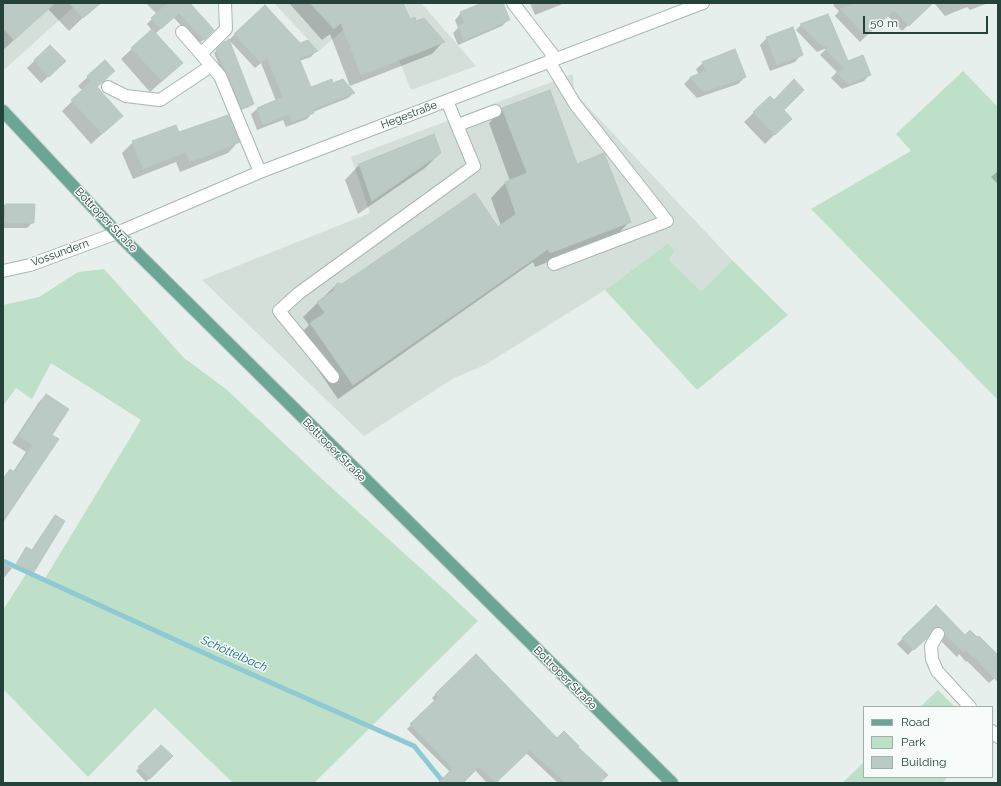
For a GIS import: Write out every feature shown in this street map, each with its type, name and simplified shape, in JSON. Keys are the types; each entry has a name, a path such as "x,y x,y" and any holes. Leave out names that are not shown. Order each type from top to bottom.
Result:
{"main road":[{"name":"Bottroper Straße","path":"3,111 117,233 672,783"}],"street":[{"path":"201,54 226,29 225,3"},
{"path":"513,3 552,60 575,104 667,221 554,264"},
{"name":"Hegestraße","path":"117,233 260,172 703,3"},
{"path":"182,32 220,76 260,172"},
{"path":"108,86 126,96 160,100 211,66"},
{"path":"334,377 279,311 299,293 474,166 447,101"},
{"path":"458,125 495,111"},
{"name":"Vossundern","path":"3,271 30,264 117,233"},
{"path":"938,634 931,646 932,659 937,671 969,706"}],"shaded area":[{"path":"3,3 78,3 5,69 3,67"},
{"path":"274,3 423,3 422,4 476,66 411,90 380,12 366,10 319,51"},
{"path":"573,74 574,92 732,260 701,291 669,260 675,251 668,243 605,290 485,365 454,378 364,436 202,280 370,213 351,157"}],"green space":[{"path":"963,71 998,107 998,400 811,209 911,151 896,134"},
{"path":"668,243 675,251 669,260 701,291 732,260 788,315 697,390 605,290"},
{"path":"104,269 184,358 226,389 478,621 314,783 233,783 155,708 88,777 3,689 3,610 26,574 44,580 141,420 51,363 32,399 16,388 3,406 3,305 39,297 78,272"},
{"path":"938,690 954,706 921,706"},
{"path":"863,763 863,778 947,778 942,783 842,783"}],"building":[{"path":"3,3 55,3 14,40 3,28"},
{"path":"69,3 101,3 83,18"},
{"path":"168,3 190,3 214,30 204,40 179,13 161,29 151,18"},
{"path":"310,3 403,3 410,19 415,17 416,21 424,18 445,42 361,75 341,23 334,29"},
{"path":"482,3 503,3 510,20 464,40 458,26 465,23 460,12"},
{"path":"856,3 933,3 909,26 894,10 866,36 840,9"},
{"path":"265,5 300,43 308,40 318,51 299,58 311,87 332,79 333,83 343,79 355,93 313,109 314,113 292,122 289,114 263,125 257,108 283,97 267,58 261,63 234,34"},
{"path":"828,14 848,61 863,55 871,75 848,84 836,72 845,69 825,49 829,45 823,47 800,24"},
{"path":"793,27 803,55 777,65 766,37"},
{"path":"152,29 183,63 162,81 131,48"},
{"path":"229,39 254,104 242,109 216,49"},
{"path":"50,45 66,61 49,77 34,60"},
{"path":"735,49 746,77 704,92 690,77 706,71 702,62"},
{"path":"105,60 115,71 97,87 87,76"},
{"path":"794,79 804,90 784,110 792,119 775,135 753,112 770,96 774,100"},
{"path":"92,81 123,116 102,134 71,100"},
{"path":"550,90 577,164 604,153 631,222 550,253 548,249 353,385 310,323 325,313 317,302 333,291 337,283 342,284 475,193 498,227 516,214 505,182 527,173 502,108"},
{"path":"228,115 240,142 190,162 186,152 143,169 132,141 176,125 179,132"},
{"path":"434,134 441,153 372,201 359,164"},
{"path":"6,204 35,204 34,223 5,223"},
{"path":"46,394 69,409 52,435 59,439 3,522 3,479 10,469 15,472 33,445 19,436"},
{"path":"55,515 65,521 34,572 16,564 26,547 32,550"},
{"path":"936,605 965,635 970,630 977,637 979,636 998,655 998,682 974,656 973,657 966,650 963,652 945,634 941,627 934,628 927,638 914,650 902,638"},
{"path":"476,654 557,738 564,731 579,746 578,747 608,775 600,783 566,783 530,750 496,783 479,767 463,783 438,783 453,768 410,724 438,697 435,694"},
{"path":"161,745 173,756 150,779 138,767"}],"waterway":[{"name":"Schöttelbach","path":"3,561 215,658 414,746 444,783"}]}
